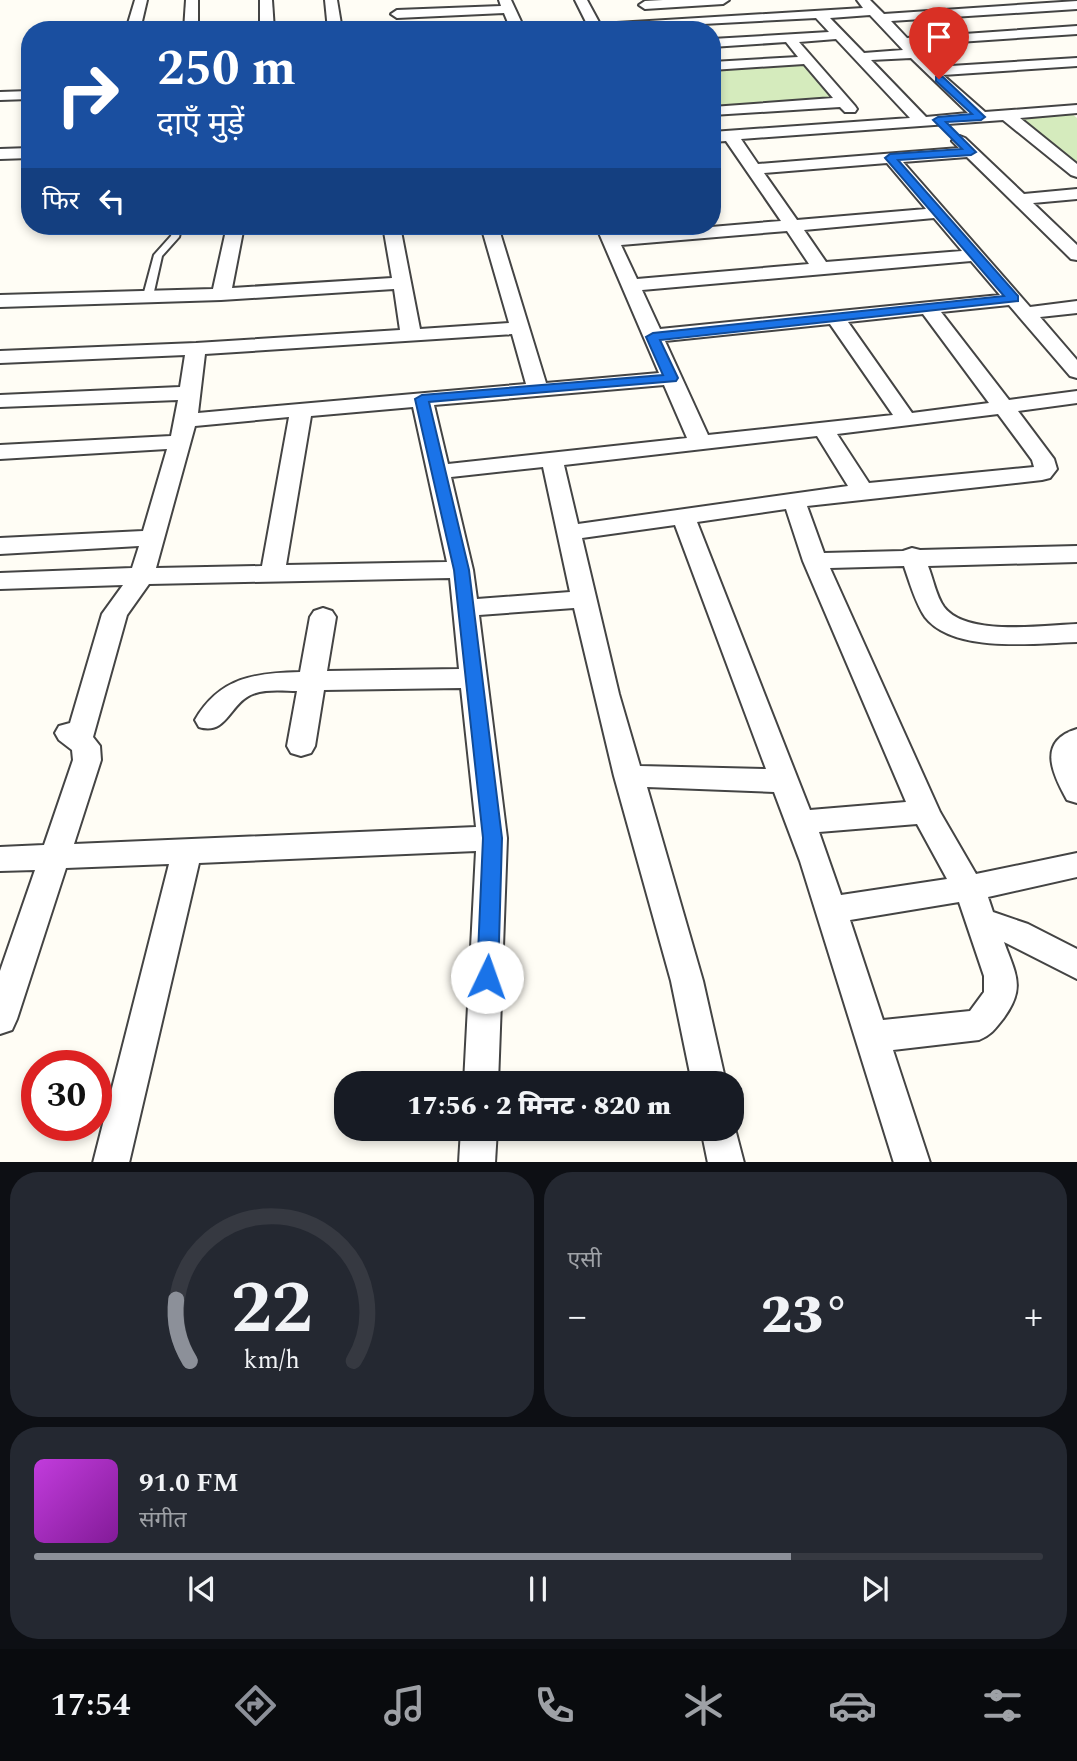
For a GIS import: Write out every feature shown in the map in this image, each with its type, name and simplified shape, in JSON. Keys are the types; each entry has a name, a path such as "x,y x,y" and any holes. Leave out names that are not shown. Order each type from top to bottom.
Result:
{"street":[{"path":"135,21 141,0"},
{"path":"191,21 192,0"},
{"path":"266,0 267,21"},
{"path":"331,0 334,21"},
{"path":"394,0 399,21"},
{"path":"581,0 593,21"},
{"path":"643,3 723,0"},
{"path":"643,3 656,21"},
{"path":"706,21 872,9 1058,3 1077,5"},
{"path":"397,14 507,5"},
{"path":"872,9 981,117"},
{"path":"819,14 860,57 1069,240 1077,255"},
{"path":"905,42 1077,30"},
{"path":"721,42 839,35"},
{"path":"789,38 864,126"},
{"path":"860,57 916,53"},
{"path":"721,65 809,60"},
{"path":"936,75 1077,62"},
{"path":"936,75 1077,70"},
{"path":"0,96 21,95"},
{"path":"721,110 844,102"},
{"path":"721,137 1076,110"},
{"path":"1007,114 1077,172"},
{"path":"731,136 821,268"},
{"path":"754,169 971,152"},
{"path":"0,154 21,153"},
{"path":"890,158 1077,372"},
{"path":"1019,199 1077,194"},
{"path":"721,228 791,226 939,213"},
{"path":"221,294 233,235"},
{"path":"394,235 411,335"},
{"path":"493,235 538,389"},
{"path":"608,235 700,442"},
{"path":"630,285 975,255"},
{"path":"0,301 221,294 402,284"},
{"path":"653,337 928,307 1077,307"},
{"path":"567,533 795,503 862,491 1042,473 1046,469 1043,459 928,307"},
{"path":"835,317 906,419"},
{"path":"0,357 196,349 520,328"},
{"path":"0,1019 52,856 87,760 86,746 74,736 115,614 142,576 186,420 196,349"},
{"path":"186,420 671,378"},
{"path":"0,401 190,393"},
{"path":"439,472 823,429 1077,397"},
{"path":"422,399 461,570 492,838 482,1071"},
{"path":"273,573 300,410"},
{"path":"823,429 862,491"},
{"path":"0,452 179,442"},
{"path":"552,460 583,599 628,776 687,981 706,1071"},
{"path":"795,503 815,561 925,812 969,888 1000,976 1000,996 979,1025 871,1037"},
{"path":"684,518 800,822 912,1162"},
{"path":"0,546 153,538"},
{"path":"815,561 912,556 1077,554"},
{"path":"912,556 935,611 957,629 983,634 1077,633"},
{"path":"0,581 461,570"},
{"path":"466,608 583,599"},
{"path":"301,746 323,617"},
{"path":"209,720 228,699 248,686 263,682 474,678"},
{"path":"1077,739 1068,743 1063,752 1077,792"},
{"path":"628,776 784,781"},
{"path":"800,822 925,812"},
{"path":"0,859 492,838"},
{"path":"111,1162 187,851"},
{"path":"830,910 969,888 1077,865"},
{"path":"981,921 1017,933 1077,965"},
{"path":"477,1162 478,1141"},
{"path":"721,1141 726,1162"}],"lane":[{"path":"148,296 158,255 176,235"}],"green space":[{"path":"802,64 831,98 721,106 721,69"},
{"path":"1071,113 1077,118 1077,169 1016,116"}],"route":[{"path":"487,977 492,838 461,570 422,399 671,378 653,337 1013,299 890,158 971,152 938,120 981,117 939,79"}]}
